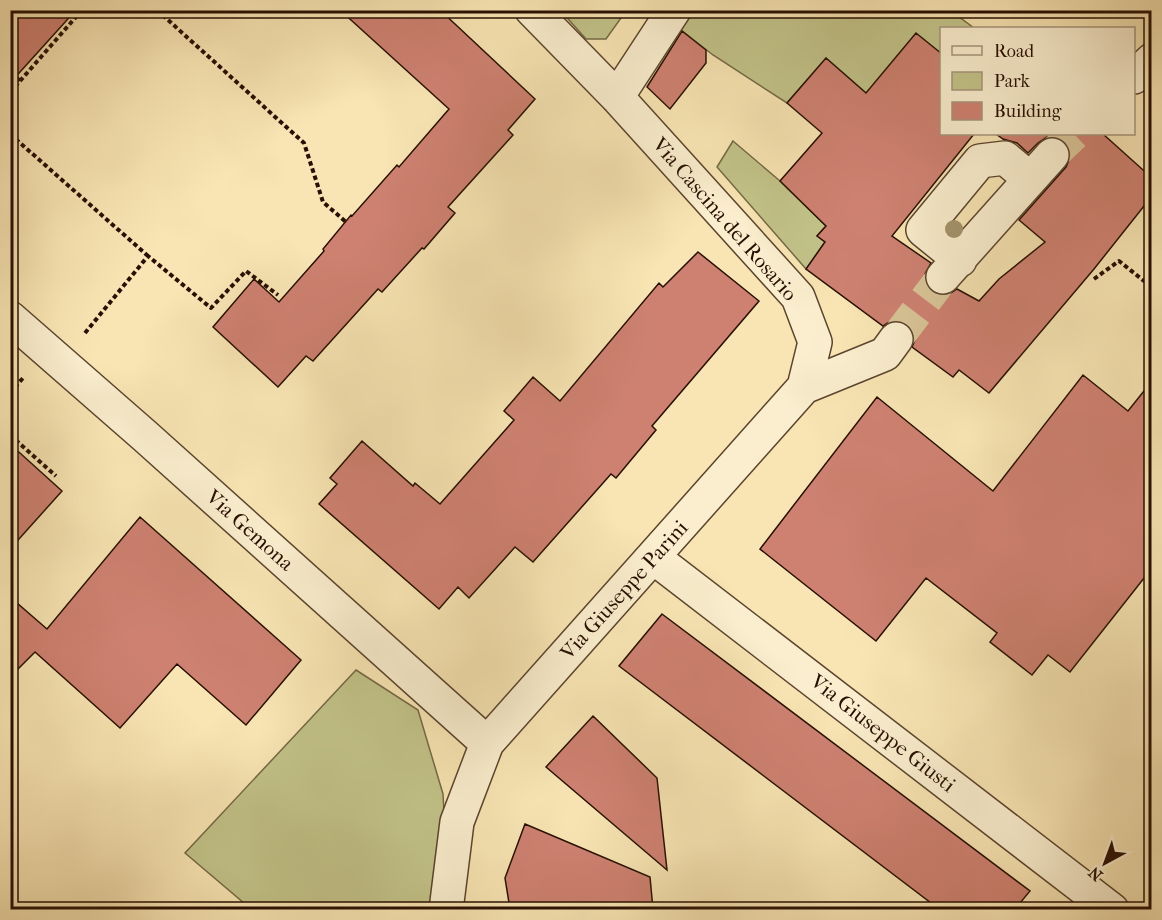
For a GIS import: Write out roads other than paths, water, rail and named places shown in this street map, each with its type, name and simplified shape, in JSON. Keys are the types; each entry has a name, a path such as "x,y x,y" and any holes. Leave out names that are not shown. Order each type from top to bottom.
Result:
{"street":[{"name":"Via Cascina del Rosario","path":"532,10 616,97 798,297 815,342 804,387"},
{"path":"616,97 674,10"},
{"path":"1135,76 1152,60"},
{"path":"1030,179 1005,158 980,161 923,230 952,269 1052,155"},
{"name":"Via Gemona","path":"10,318 152,442 487,744"},
{"name":"Via Giuseppe Parini","path":"446,909 457,822 487,744 804,387 885,354 897,339"},
{"name":"Via Giuseppe Giusti","path":"653,557 1112,909"}],"tunnel":[{"path":"1052,155 1073,135"},
{"path":"896,339 943,277"}]}
